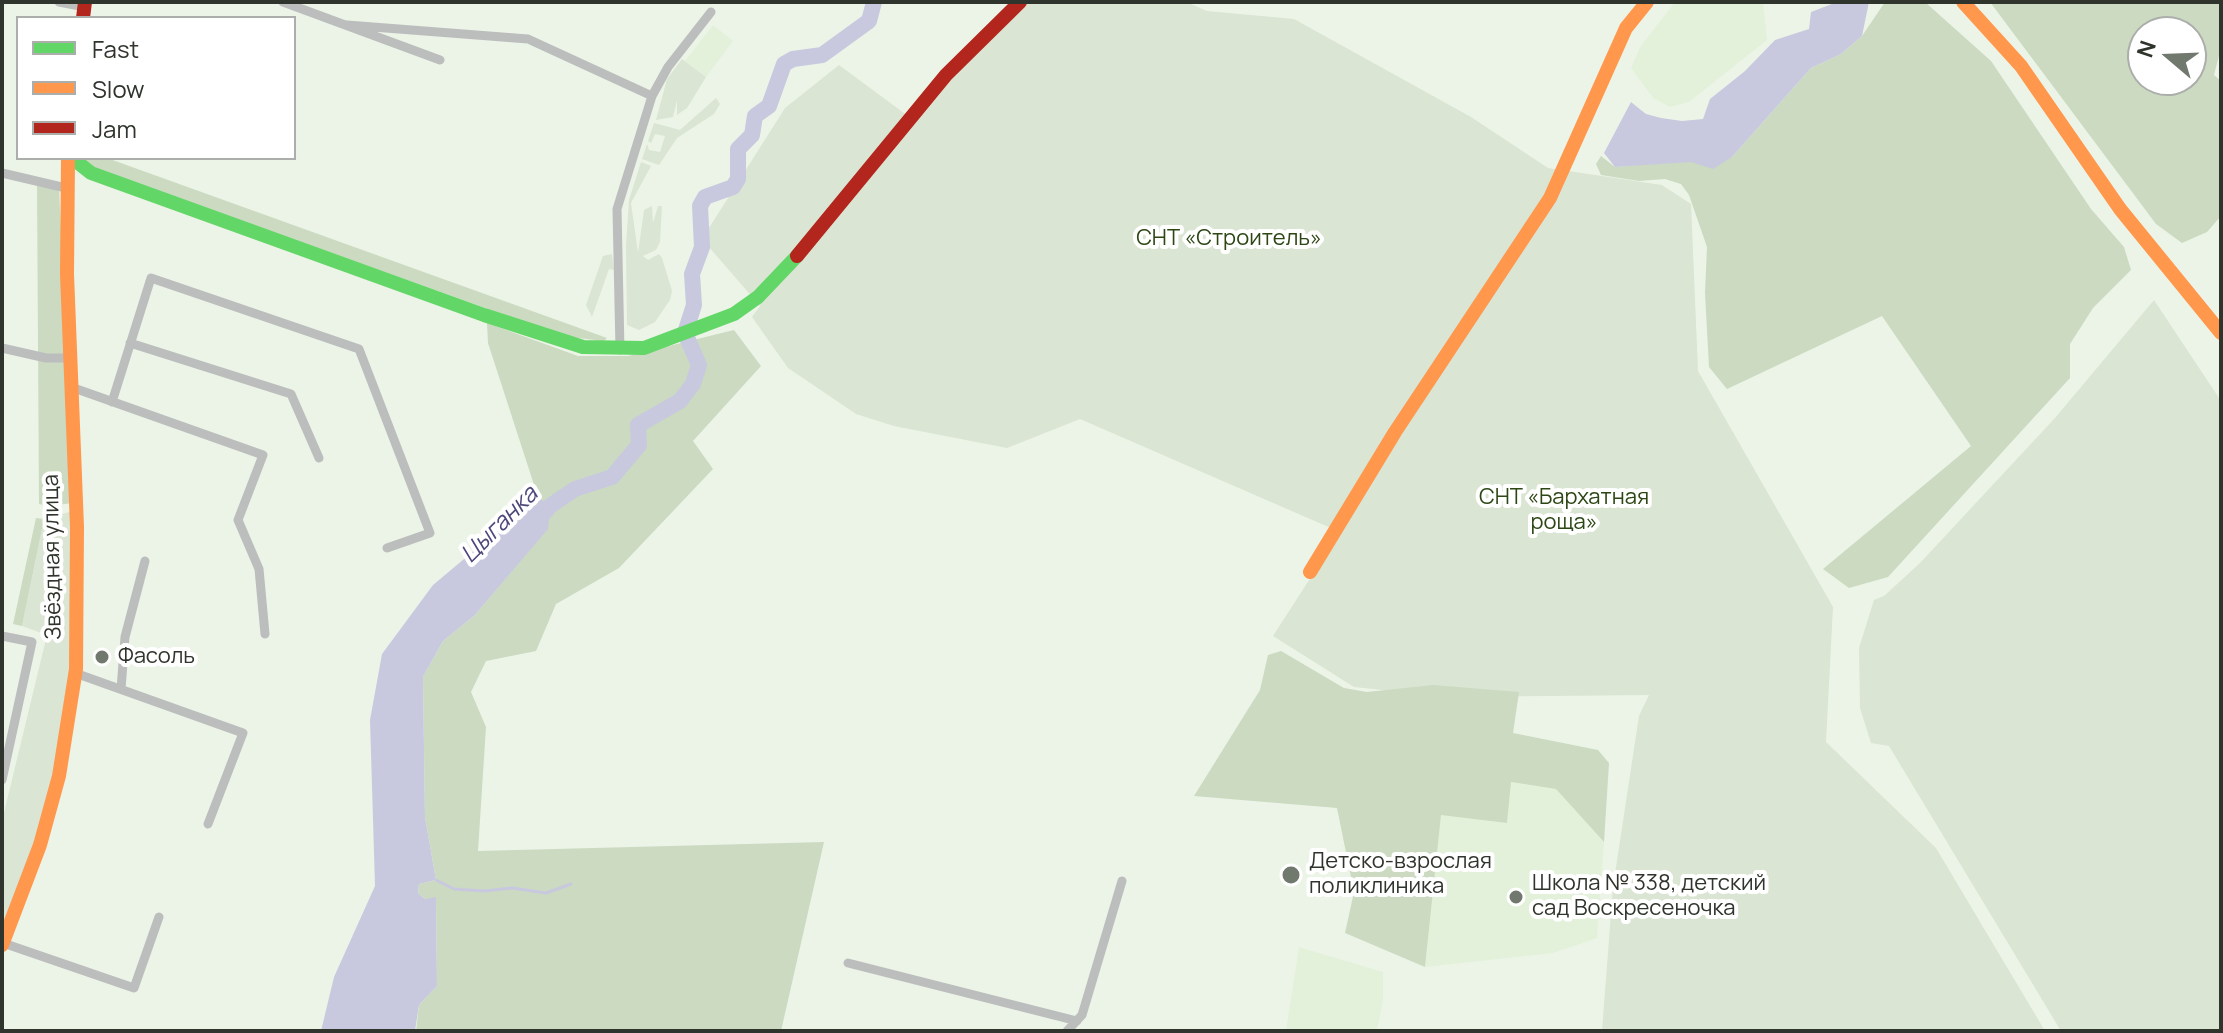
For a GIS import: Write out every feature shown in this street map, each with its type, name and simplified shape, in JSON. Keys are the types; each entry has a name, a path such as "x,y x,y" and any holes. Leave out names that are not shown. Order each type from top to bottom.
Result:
{"street":[{"path":"59,2 84,9"},
{"path":"283,2 440,60"},
{"name":"Звёздная улица","path":"73,160 91,173 484,315 583,347 620,350 657,345 734,314 781,276 946,75 1020,2"},
{"path":"1310,572 1395,432 1550,198 1626,28 1647,2"},
{"path":"1963,2 2021,66 2120,209 2221,333"},
{"path":"620,350 617,209 652,96 668,67 711,12"},
{"path":"347,25 528,39 652,96"},
{"name":"Звёздная улица","path":"2,944 40,845 59,776 75,673 77,527 66,190 70,160"},
{"path":"2,173 66,190 91,173"},
{"path":"112,402 151,278 359,349 430,533 387,548"},
{"path":"130,343 291,394 319,458"},
{"path":"2,348 46,358 70,358"},
{"path":"71,387 263,455 238,520 259,569 265,634"},
{"path":"121,689 125,637 145,561"},
{"path":"2,636 32,642 2,780"},
{"path":"75,673 243,733 208,824"},
{"path":"1067,1031 1082,1015 1122,881"},
{"path":"2,944 134,988 159,917"},
{"path":"848,963 1077,1021"}],"shaded area":[{"path":"1675,2 1763,2 1767,40 1689,102 1670,107 1653,98 1631,68 1640,47"},
{"path":"1885,2 1925,2 1991,61 2091,209 2124,247 2131,270 2093,308 2070,344 2070,378 1888,577 1849,588 1823,569 1971,446 1882,316 1727,389 1709,367 1705,293 1707,247 1689,195 1681,184 1665,179 1639,181 1601,175 1596,164 1601,156 1615,167 1732,157 1811,68 1841,54 1862,36"},
{"path":"1990,2 2221,2 2221,48 2214,75 2221,81 2221,216 2207,232 2182,243 2156,224"},
{"path":"713,25 733,41 706,77 685,61"},
{"path":"82,160 113,160 607,338 604,341 569,337 99,170"},
{"path":"37,182 59,187 73,503 48,506 39,504"},
{"path":"487,323 578,356 628,356 734,330 761,366 693,441 713,469 619,568 556,604 536,651 486,661 471,692 486,727 478,851 824,842 781,1031 416,1031 419,1005 437,986 436,898 425,899 418,893 419,884 436,880 425,817 423,677 443,641 474,616 548,528 488,343"},
{"path":"36,518 44,519 22,626 13,624"},
{"path":"1281,651 1344,688 1367,692 1433,685 1519,692 1513,733 1598,750 1609,763 1604,842 1556,789 1511,782 1507,823 1441,815 1425,967 1345,933 1354,892 1337,808 1194,796 1260,690 1268,655"},
{"name":"Школа № 338, детский сад Воскресеночка","path":"1510,782 1556,789 1604,842 1597,938 1553,953 1425,967 1441,814 1506,823"},
{"path":"1299,947 1383,972 1383,1000 1377,1031 1286,1031"}],"green space":[{"path":"1014,2 1186,2 1207,11 1294,19 1471,117 1548,168 1662,185 1691,204 1698,371 1833,607 1826,742 1936,848 2045,1031 1602,1031 1613,887 1639,716 1649,695 1449,697 1354,687 1273,636 1340,532 1080,419 1007,448 894,426 856,414 788,368 752,317 760,306 702,239 785,108 839,65 912,119"},
{"path":"682,59 706,77 687,108 677,115 677,100 673,117 656,120 667,79"},
{"path":"716,98 720,104 714,114 677,138 659,165 642,159 647,144 649,150 660,152 665,136 655,134 651,143 648,141 654,123 680,130"},
{"path":"641,162 651,166 631,203 638,253 644,210 652,206 653,223 658,206 662,206 660,242 656,250 643,256 648,260 659,254 672,291 670,300 655,322 639,330 627,325 626,245 629,200"},
{"path":"612,254 614,270 609,269 592,317 586,305 603,256"},
{"path":"2154,300 2221,401 2221,1031 2061,1031 1889,746 1871,743 1860,708 1859,648 1874,600 1884,596 1920,563 2055,418"},
{"path":"73,511 71,667 48,808 2,931 2,821 47,635 22,626 44,519"}],"water":[{"path":"1837,2 1869,2 1862,36 1841,54 1811,68 1732,157 1713,169 1691,162 1615,167 1604,153 1631,102 1646,114 1661,118 1682,121 1703,119 1710,99 1745,71 1775,40 1809,29 1811,12"},
{"path":"538,497 550,506 548,529 474,616 443,641 423,677 425,817 436,880 419,884 418,893 425,899 436,897 437,986 419,1005 415,1031 321,1031 334,977 375,886 370,720 382,654 433,585"}],"waterway":[{"name":"Цыганка","path":"535,523 550,506 575,489 612,477 639,445 638,425 680,401 693,384 699,365 685,333 694,305 692,274 702,247 700,206 705,197 733,187 738,179 738,149 752,135 755,116 769,106 784,64 793,59 822,55 869,21 874,2"},
{"path":"436,880 454,889 484,891 512,888 546,893 571,884"}],"traffic: fast":[{"path":"75,160 91,173 484,315 583,347 644,348 734,314 758,297 797,256"}],"traffic: slow":[{"path":"1310,572 1395,432 1550,198 1626,28 1647,2"},
{"path":"1963,2 2021,66 2120,209 2221,333"},
{"path":"2,945 40,845 59,776 76,669 77,527 67,274 68,160"}],"traffic: jam":[{"path":"83,16 85,2"},
{"path":"797,256 946,75 1020,2"}],"place":[{"name":"Фасоль","path":"102,657"},
{"name":"Детско-взрослая поликлиника","path":"1291,875"},
{"name":"Школа № 338, детский сад Воскресеночка","path":"1516,897"}],"park label":[{"name":"СНТ «Строитель»","path":"1229,239"},
{"name":"СНТ «Бархатная роща»","path":"1564,510"}]}
